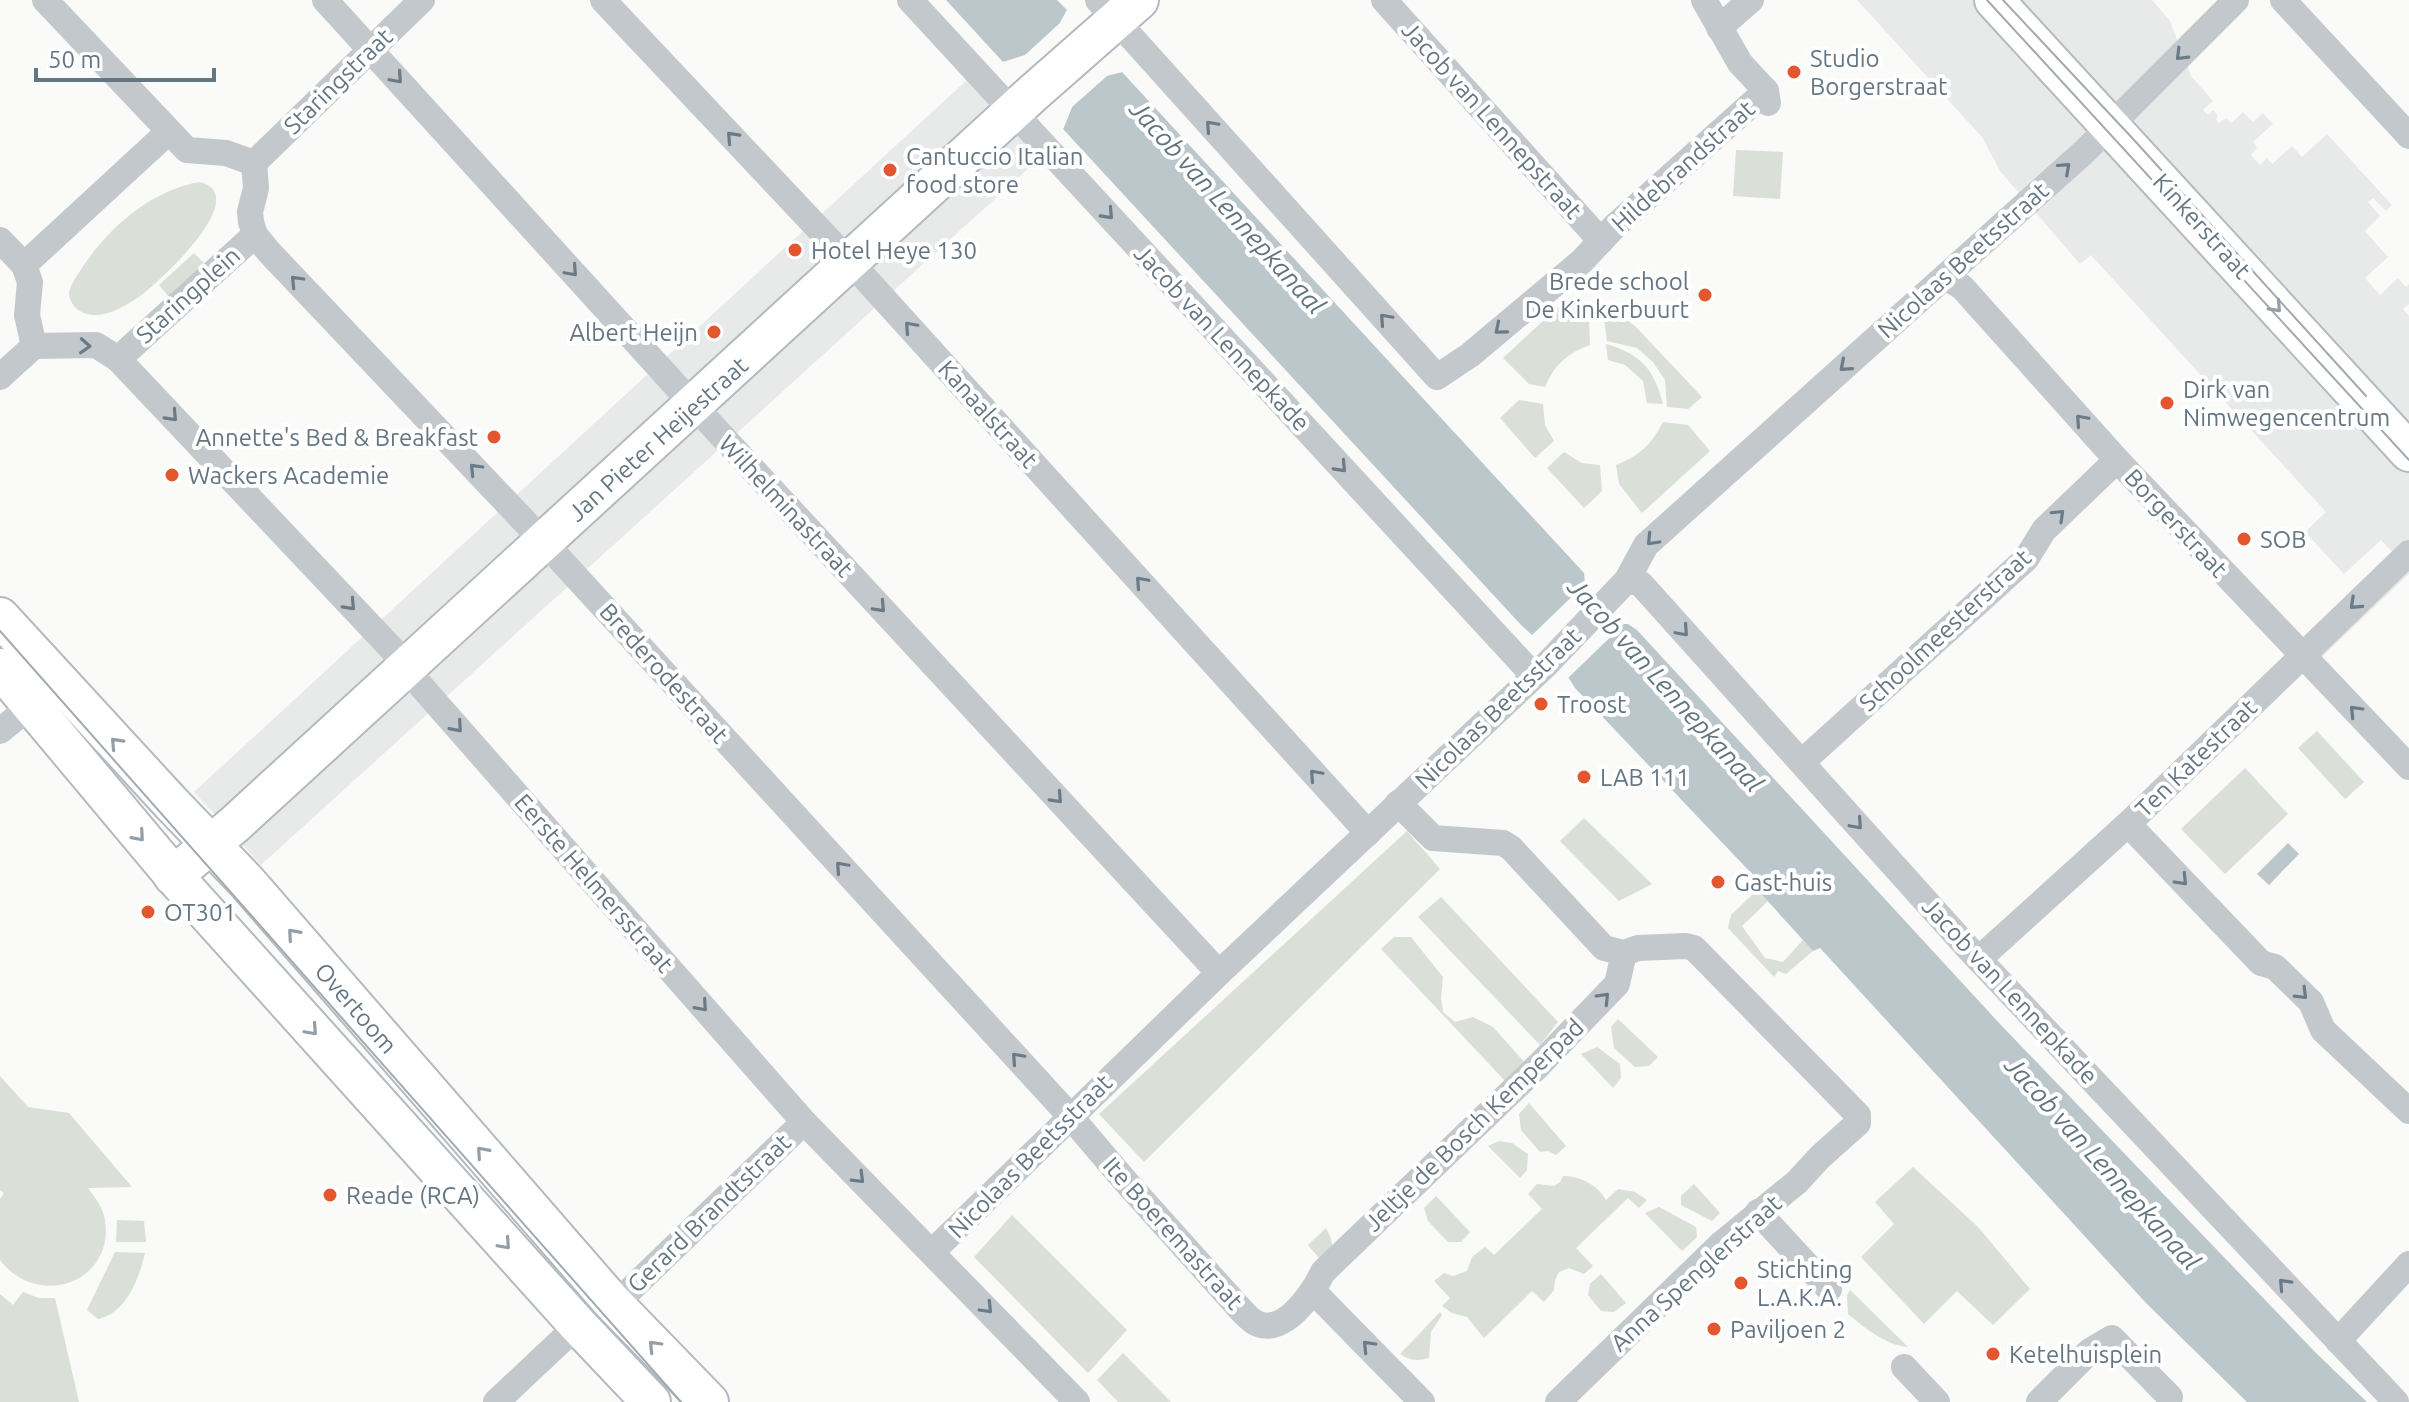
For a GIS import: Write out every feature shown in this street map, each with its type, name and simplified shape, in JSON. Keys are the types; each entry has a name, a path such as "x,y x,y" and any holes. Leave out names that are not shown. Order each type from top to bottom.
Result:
{"main road":[{"name":"Kinkerstraat","path":"1994,0 2409,452"},
{"name":"Jan Pieter Heijestraat","path":"173,876 545,543 1023,103 1112,16"},
{"name":"Overtoom","path":"0,617 246,881 611,1301 709,1402"},
{"name":"Overtoom","path":"0,668 173,876 651,1402"}],"street":[{"path":"45,0 187,150 226,153 254,163"},
{"name":"Wilhelminastraat","path":"325,0 694,406 1219,973"},
{"name":"Staringstraat","path":"254,163 422,0"},
{"name":"Kanaalstraat","path":"603,0 851,262 1368,833"},
{"name":"Jacob van Lennepkade","path":"910,0 1023,103 1540,670"},
{"name":"Jacob van Lennepstraat","path":"1384,0 1601,241"},
{"path":"1704,0 1719,28 1751,0"},
{"name":"Nicolaas Beetsstraat","path":"932,1252 1219,973 1540,670 1621,587 1646,545 1946,278 2110,125 2236,0"},
{"path":"2283,0 2409,136"},
{"name":"Hildebrandstraat","path":"1112,16 1437,377 1470,355 1582,261 1767,97 1740,63 1719,28"},
{"path":"24,265 164,136 165,130"},
{"name":"Staringplein","path":"34,346 96,345 118,359 255,235 250,212 256,188 254,163"},
{"name":"Brederodestraat","path":"255,235 545,543 1070,1116"},
{"path":"0,240 24,265 30,282 27,315 34,346 0,377"},
{"name":"Borgerstraat","path":"1946,278 1962,287 2117,460 2409,767"},
{"name":"Eerste Helmersstraat","path":"118,359 392,649 804,1122 1077,1402"},
{"name":"Schoolmeesterstraat","path":"1802,762 2026,559 2044,530 2117,460"},
{"name":"Ten Katestraat","path":"1979,959 2128,824 2409,553"},
{"name":"Jacob van Lennepkade","path":"1621,587 1641,584 1979,959 2396,1402"},
{"path":"0,731 32,705"},
{"path":"1398,803 1433,838 1503,843 1511,848 1604,948 1624,953"},
{"path":"2128,824 2261,963 2275,967 2311,1002 2323,1030 2409,1111"},
{"name":"Anna Spenglerstraat","path":"1558,1402 1729,1236 1797,1182 1858,1123 1858,1115 1694,948 1638,948 1624,953"},
{"name":"Jeltje de Bosch Kemperpad","path":"1314,1292 1323,1272 1539,1065 1617,984 1624,953"},
{"name":"Ite Boeremastraat","path":"1070,1116 1199,1264 1256,1323 1272,1327 1287,1319 1314,1292"},
{"name":"Gerard Brandtstraat","path":"611,1301 624,1296 804,1122"},
{"path":"1758,1212 1829,1289"},
{"path":"2338,1341 2409,1264"},
{"path":"1314,1292 1422,1402"},
{"path":"496,1402 578,1325"},
{"path":"2039,1402 2090,1351 2112,1338 2170,1397"},
{"path":"1904,1367 1937,1402"}],"shaded area":[{"path":"1857,0 2152,0 2170,21 2191,76 2213,101 2203,110 2208,115 2213,110 2219,123 2226,118 2231,123 2243,112 2253,122 2263,113 2273,124 2253,142 2257,148 2251,155 2260,165 2267,158 2272,164 2292,146 2302,157 2327,134 2392,205 2386,211 2373,198 2368,202 2380,216 2365,231 2388,257 2365,278 2380,295 2398,278 2406,287 2409,284 2409,304 2403,309 2409,316 2409,574 2304,674 2394,554 2381,540 2344,574 2305,532 2326,512 2091,255 2080,264 2000,171 1982,137"},
{"path":"968,79 1041,157 261,865 194,792"},
{"path":"1736,150 1783,152 1780,199 1733,196"},
{"path":"200,182 214,190 216,204 196,240 164,276 139,297 109,313 92,315 76,308 69,295 72,285 116,227 147,203 182,186"},
{"path":"194,253 205,264 169,297 159,285"},
{"path":"1568,298 1589,322 1590,345 1563,361 1545,387 1529,384 1503,358"},
{"path":"1615,311 1636,327 1702,397 1688,409 1667,407 1665,380 1653,362 1637,348 1607,341 1604,318"},
{"path":"1606,344 1628,353 1644,365 1655,381 1663,404 1647,403 1643,381 1625,365 1608,360"},
{"path":"1519,400 1543,404 1545,425 1554,441 1535,458 1500,418"},
{"path":"1663,422 1688,425 1710,451 1642,513 1619,484 1616,465 1644,448"},
{"path":"1564,452 1582,463 1600,465 1602,491 1584,508 1547,468"},
{"path":"2317,731 2364,782 2345,799 2298,748"},
{"path":"2245,768 2288,814 2225,874 2181,829"},
{"path":"1584,818 1652,884 1619,901 1560,841"},
{"path":"1407,831 1440,869 1144,1162 1099,1114"},
{"path":"1757,890 1768,901 1742,926 1765,958 1783,962 1803,940 1813,951 1786,974 1778,971 1774,977 1728,928 1731,915"},
{"path":"1441,897 1558,1022 1540,1045 1418,917"},
{"path":"1394,937 1411,937 1443,977 1443,1012 1455,1022 1473,1017 1493,1027 1526,1064 1507,1083 1381,949"},
{"path":"1618,1019 1658,1057 1649,1066 1635,1067 1614,1048 1611,1027"},
{"path":"1597,1047 1620,1064 1621,1078 1613,1088 1581,1054"},
{"path":"0,1076 28,1107 69,1113 132,1187 88,1188 104,1215 105,1242 98,1259 86,1273 70,1282 53,1286 34,1284 16,1275 0,1260 0,1199 4,1193 0,1190"},
{"path":"1529,1103 1566,1146 1556,1155 1548,1151 1540,1152 1521,1130 1519,1114"},
{"path":"1499,1141 1512,1143 1528,1154 1527,1170 1520,1178 1488,1146"},
{"path":"1913,1167 1978,1227 2030,1289 1993,1325 1957,1291 1924,1324 1861,1257 1894,1224 1875,1202"},
{"path":"1563,1176 1588,1182 1606,1200 1618,1189 1635,1192 1647,1200 1639,1208 1628,1198 1576,1248 1593,1266 1584,1274 1569,1268 1559,1272 1554,1290 1544,1302 1532,1291 1484,1338 1467,1317 1442,1306 1450,1298 1434,1281 1444,1273 1453,1276 1467,1271 1472,1257 1485,1247 1494,1255 1542,1209 1528,1194 1537,1184 1554,1186"},
{"path":"1694,1184 1720,1213 1712,1221 1681,1205 1681,1196"},
{"path":"1436,1196 1470,1232 1461,1242 1448,1242 1428,1221 1424,1208"},
{"path":"1659,1207 1696,1227 1697,1237 1682,1251 1645,1213"},
{"path":"1012,1215 1127,1330 1088,1373 974,1257"},
{"path":"117,1220 144,1221 146,1242 116,1242"},
{"path":"1326,1228 1332,1246 1324,1264 1308,1245"},
{"path":"115,1252 145,1253 130,1294 116,1310 98,1319 87,1310"},
{"path":"1601,1274 1626,1303 1614,1312 1601,1311 1588,1295 1590,1284"},
{"path":"1850,1290 1908,1347 1883,1339 1848,1314 1847,1295"},
{"path":"23,1292 39,1298 55,1298 79,1402 0,1402 0,1294 13,1305"},
{"path":"1440,1312 1442,1315 1431,1332 1429,1358 1414,1360 1400,1354"},
{"path":"1123,1353 1171,1402 1118,1402 1097,1380"}],"water":[{"name":"Jacob van Lennepkanaal","path":"946,0 1057,0 1067,10 1060,23 1107,75 1122,72 1584,573 1585,584 1623,624 1637,630 2000,1024 2316,1353 2367,1402 2247,1402 2146,1303 1820,948 1813,951 1755,887 1754,876 1575,688 1544,647 1063,129 1072,107 1025,56 1003,62"},
{"path":"2288,843 2299,854 2269,885 2257,874"}],"pier":[{"path":"1067,10 1070,14 1065,23 1109,71 1119,69 1122,72 1107,76 1072,107 1063,129 1060,126 1068,108 1023,60 1006,65 1003,62 1025,55 1060,23"},
{"path":"1585,584 1624,624 1567,679 1529,638"}],"tram line":[{"path":"1987,0 2409,460"},
{"path":"2003,0 2366,396"},
{"path":"0,631 681,1402"}],"place":[{"name":"Studio Borgerstraat","path":"1794,72"},
{"name":"Cantuccio Italian food store","path":"890,170"},
{"name":"Hotel Heye 130","path":"795,250"},
{"name":"Brede school De Kinkerbuurt","path":"1705,295"},
{"name":"Albert Heijn","path":"714,332"},
{"name":"Dirk van Nimwegencentrum","path":"2167,403"},
{"name":"Annette's Bed & Breakfast","path":"494,437"},
{"name":"Wackers Academie","path":"172,475"},
{"name":"SOB","path":"2244,539"},
{"name":"Troost","path":"1541,704"},
{"name":"LAB 111","path":"1584,777"},
{"name":"Gast-huis","path":"1718,882"},
{"name":"OT301","path":"148,912"},
{"name":"Reade (RCA)","path":"330,1195"},
{"name":"Stichting L.A.K.A.","path":"1741,1283"},
{"name":"Paviljoen 2","path":"1714,1329"},
{"name":"Ketelhuisplein","path":"1993,1354"}]}
